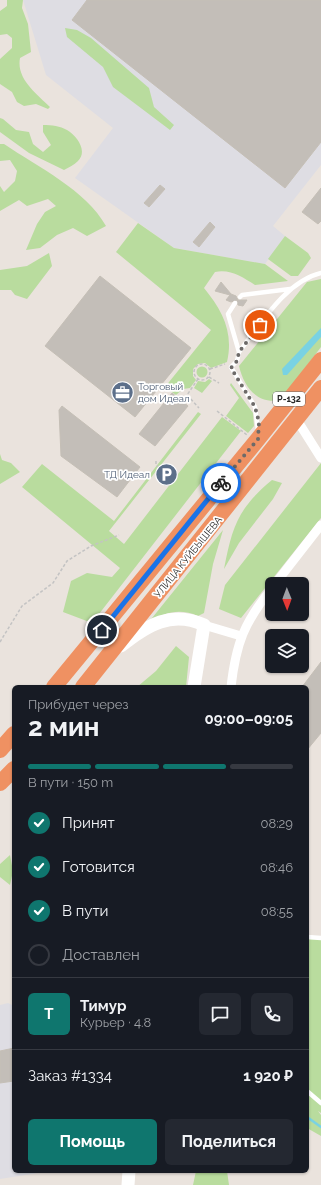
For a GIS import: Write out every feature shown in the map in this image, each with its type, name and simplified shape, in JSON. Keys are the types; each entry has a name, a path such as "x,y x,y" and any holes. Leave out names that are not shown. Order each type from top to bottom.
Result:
{"highway":[{"name":"УЛИЦА КУЙБЫШЕВА","path":"56,685 253,437 321,360"},
{"name":"УЛИЦА КУЙБЫШЕВА","path":"86,685 321,388"},
{"path":"0,750 12,736"},
{"path":"0,783 12,771"}],"street":[{"path":"297,420 321,458"},
{"path":"280,577 321,525"},
{"path":"231,685 235,657 241,636 248,621 265,598"},
{"path":"113,652 131,638 164,620 178,618 193,620 204,625 241,636"},
{"path":"194,685 204,625"},
{"path":"128,1185 130,1173"}],"lane":[{"path":"253,437 259,422 255,407 231,368 237,361 239,352 290,289 311,275 321,273"},
{"path":"240,297 242,295 290,289"},
{"path":"235,303 228,314 239,352"},
{"path":"309,937 321,938"},
{"path":"309,1093 321,1103"}],"path":[{"path":"210,369 237,361"},
{"path":"209,377 204,380 198,379 194,373 196,367 205,365 210,369"},
{"path":"209,377 210,369"},
{"path":"209,377 219,383"},
{"path":"198,379 187,395 199,408"},
{"path":"217,411 253,437"},
{"path":"156,461 156,465 167,474"},
{"path":"0,642 22,606 53,583 67,561 91,546 119,535"}],"shaded area":[{"path":"23,0 321,0 321,165 273,226 285,236 265,264 174,248 75,178 113,128 46,75"},
{"path":"8,1003 12,1005 12,1173 38,1173 0,1179 0,1005"}],"green space":[{"path":"7,0 23,0 22,8 28,24 31,52 20,58 21,73 29,86 50,107 48,109 36,104 24,106 17,102 12,92 0,84 0,59 12,48 12,38 7,34 0,35 0,11 7,6"},
{"path":"65,28 77,30 91,38 149,88 154,107 174,125 170,130 113,87 103,67 67,37"},
{"path":"0,118 16,130 29,132 33,144 43,152 51,145 43,132 43,125 56,126 64,129 78,140 82,148 81,157 75,164 64,170 29,153 0,132"},
{"path":"0,144 4,144 74,190 97,213 106,226 87,236 73,228 57,235 40,248 26,250 37,224 45,212 56,206 48,199 27,206 19,200 0,211 0,186 4,192 15,181 17,171 10,160 0,161"},
{"path":"138,223 174,248 265,264 288,281 255,285 231,273 221,271 215,272 204,288 221,313 228,331 229,351 227,362 211,368 205,363 198,364 193,369 193,376 196,380 190,388 183,389 176,395 165,387 211,330 116,252"},
{"path":"285,236 308,253 311,258 298,276 291,276 268,259"},
{"path":"49,253 52,266 27,299 15,295 11,290 0,290 0,270 27,266"},
{"path":"321,279 321,347 281,400 265,400 258,397 244,381 239,366 307,282"},
{"path":"200,367 204,367 206,368 206,376 200,377 197,374 197,370"},
{"path":"209,379 212,381 202,393 194,388 198,381 205,382"},
{"path":"231,383 253,413 254,426 248,433 226,416 239,398 230,385"},
{"path":"198,412 201,414 109,531 124,544 222,417 241,431 92,623 63,612 71,581 87,573 112,577 120,568 22,487 42,464 114,521"},
{"path":"0,454 2,460 11,463 20,472 0,484"},
{"path":"321,463 321,518 274,577 265,577 265,588 241,618 219,609 225,585"},
{"path":"272,480 282,483 273,499 239,543 224,569 230,541 238,519 251,500"},
{"path":"223,530 213,564 204,613 198,616 185,612 172,612 160,616 148,623"},
{"path":"176,646 189,657 186,685 139,685 156,671"},
{"path":"10,855 12,876 10,885 0,877 0,864"},
{"path":"309,939 321,939 321,1113 318,1111 321,1115 321,1136 309,1129"},
{"path":"196,1173 227,1173 229,1185 193,1185"}],"water":[{"path":"321,328 321,337 287,375 283,375 282,369"}],"building":[{"path":"87,0 321,0 321,142 285,188 72,20"},
{"path":"160,185 165,189 149,207 144,203"},
{"path":"321,188 321,221 318,224 302,212"},
{"path":"210,222 215,227 199,247 193,242"},
{"path":"100,276 191,348 135,417 45,346"},
{"path":"221,282 231,294 236,296 238,300 247,300 243,306 238,305 237,300 231,302 226,300 230,295 215,291"},
{"path":"172,393 188,406 155,446 139,434"},
{"path":"62,406 140,467 117,497 61,456 59,410"},
{"path":"321,662 321,733 309,748 309,685 304,685"},
{"path":"12,1048 12,1081 0,1083 0,1051"}],"waterway":[{"path":"309,1118 321,1127"}],"way so far":[{"path":"221,483 258,439 259,422 255,407 231,368 237,361 239,352 260,325"}],"place":[{"name":"Торговый дом Идеал","path":"123,392"},
{"name":"ТД Идеал","path":"166,474"}],"route":[{"path":"102,630 221,483"}]}
